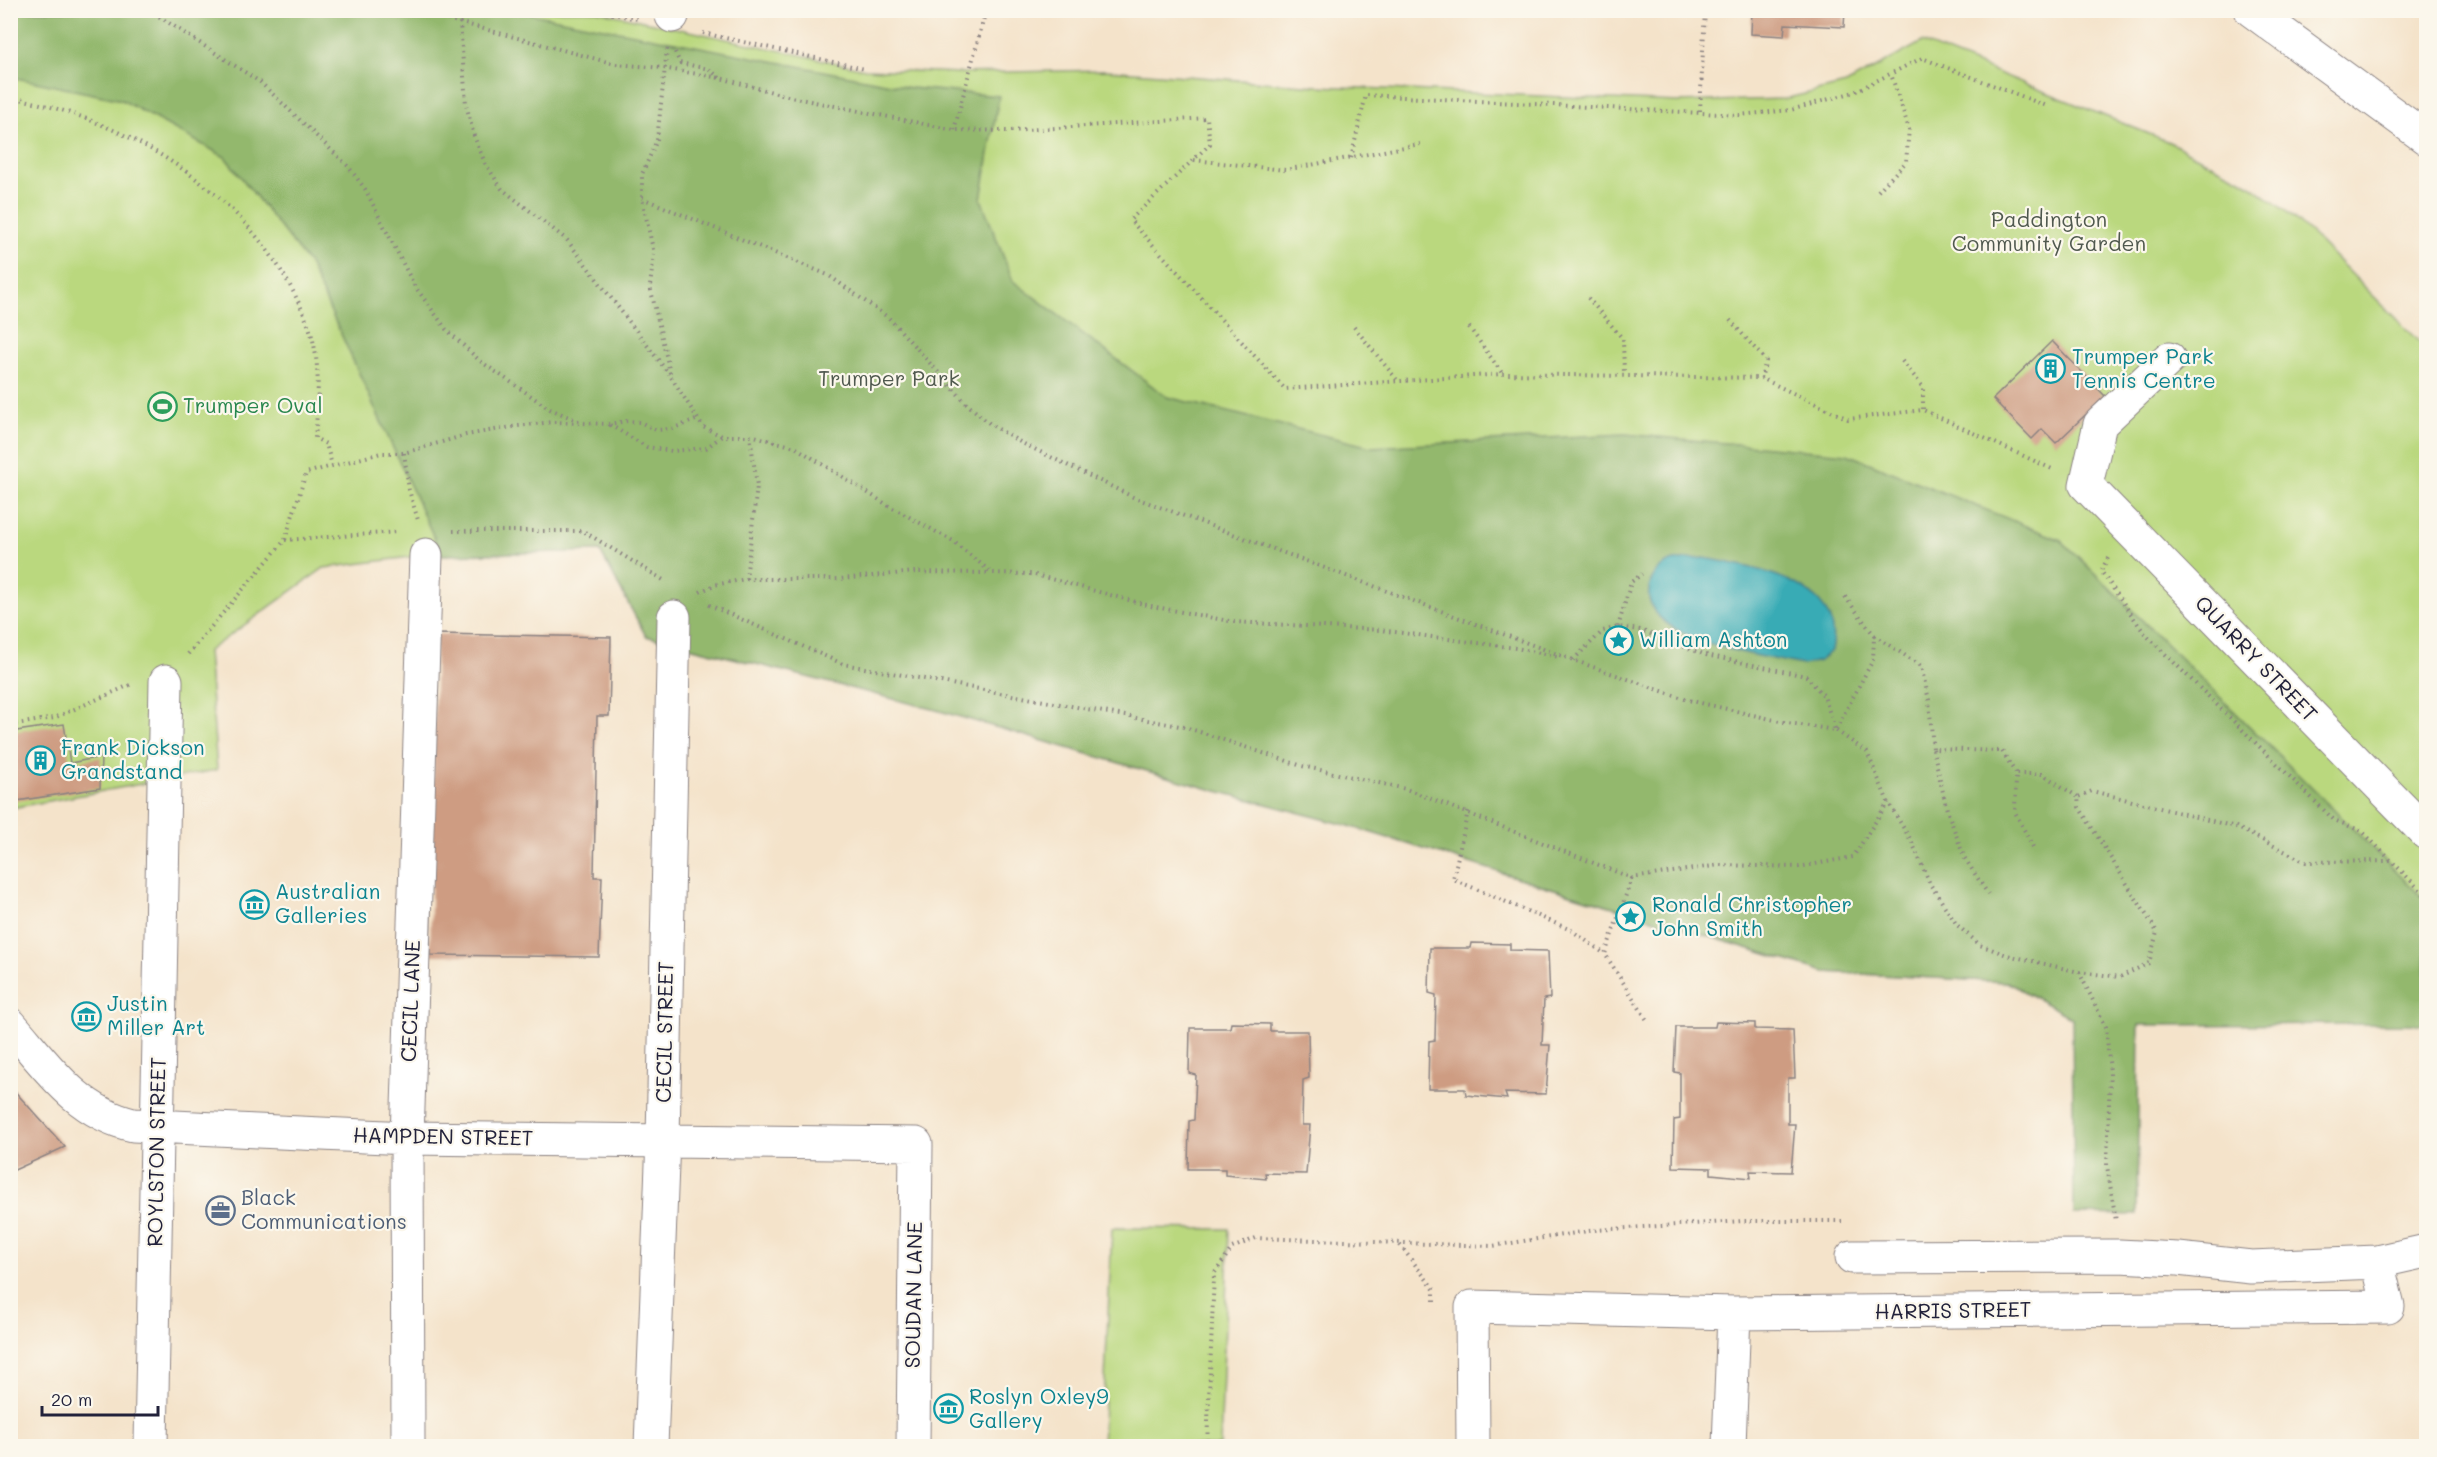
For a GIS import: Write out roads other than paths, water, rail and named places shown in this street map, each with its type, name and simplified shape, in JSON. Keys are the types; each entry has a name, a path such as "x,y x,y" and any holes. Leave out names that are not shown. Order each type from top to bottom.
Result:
{"street":[{"path":"2251,10 2427,138"},
{"name":"QUARRY STREET","path":"2169,358 2100,424 2086,485 2427,833"},
{"name":"CECIL LANE","path":"408,1446 407,1138 417,543"},
{"name":"CECIL STREET","path":"651,1446 682,607"},
{"name":"ROYLSTON STREET","path":"151,1444 166,681"},
{"name":"HAMPDEN STREET","path":"10,1024 70,1091 88,1106 110,1120 133,1125 407,1138 663,1139 916,1144"},
{"name":"SOUDAN LANE","path":"913,1446 916,1144"},
{"path":"1852,1257 2119,1256 2178,1259 2251,1267 2377,1262 2426,1251"},
{"name":"HARRIS STREET","path":"1473,1446 1472,1307 1734,1313 2388,1307 2377,1262"},
{"path":"1729,1446 1734,1313"}],"water":[{"path":"1705,558 1771,574 1792,582 1811,594 1825,609 1832,628 1831,651 1819,661 1803,665 1706,642 1680,632 1661,618 1650,601 1651,581 1655,573 1673,561"}],"place":[{"name":"Trumper Park Tennis Centre","path":"2051,369"},
{"name":"Trumper Oval","path":"162,406"},
{"name":"William Ashton","path":"1618,640"},
{"name":"Frank Dickson Grandstand","path":"40,760"},
{"name":"Australian Galleries","path":"254,904"},
{"name":"Ronald Christopher John Smith","path":"1631,917"},
{"name":"Justin Miller Art","path":"86,1016"},
{"name":"Black Communications","path":"220,1210"},
{"name":"Roslyn Oxley9 Gallery","path":"948,1409"}],"park label":[{"name":"Paddington Community Garden","path":"2049,232"},
{"name":"Trumper Park","path":"889,379"}]}
